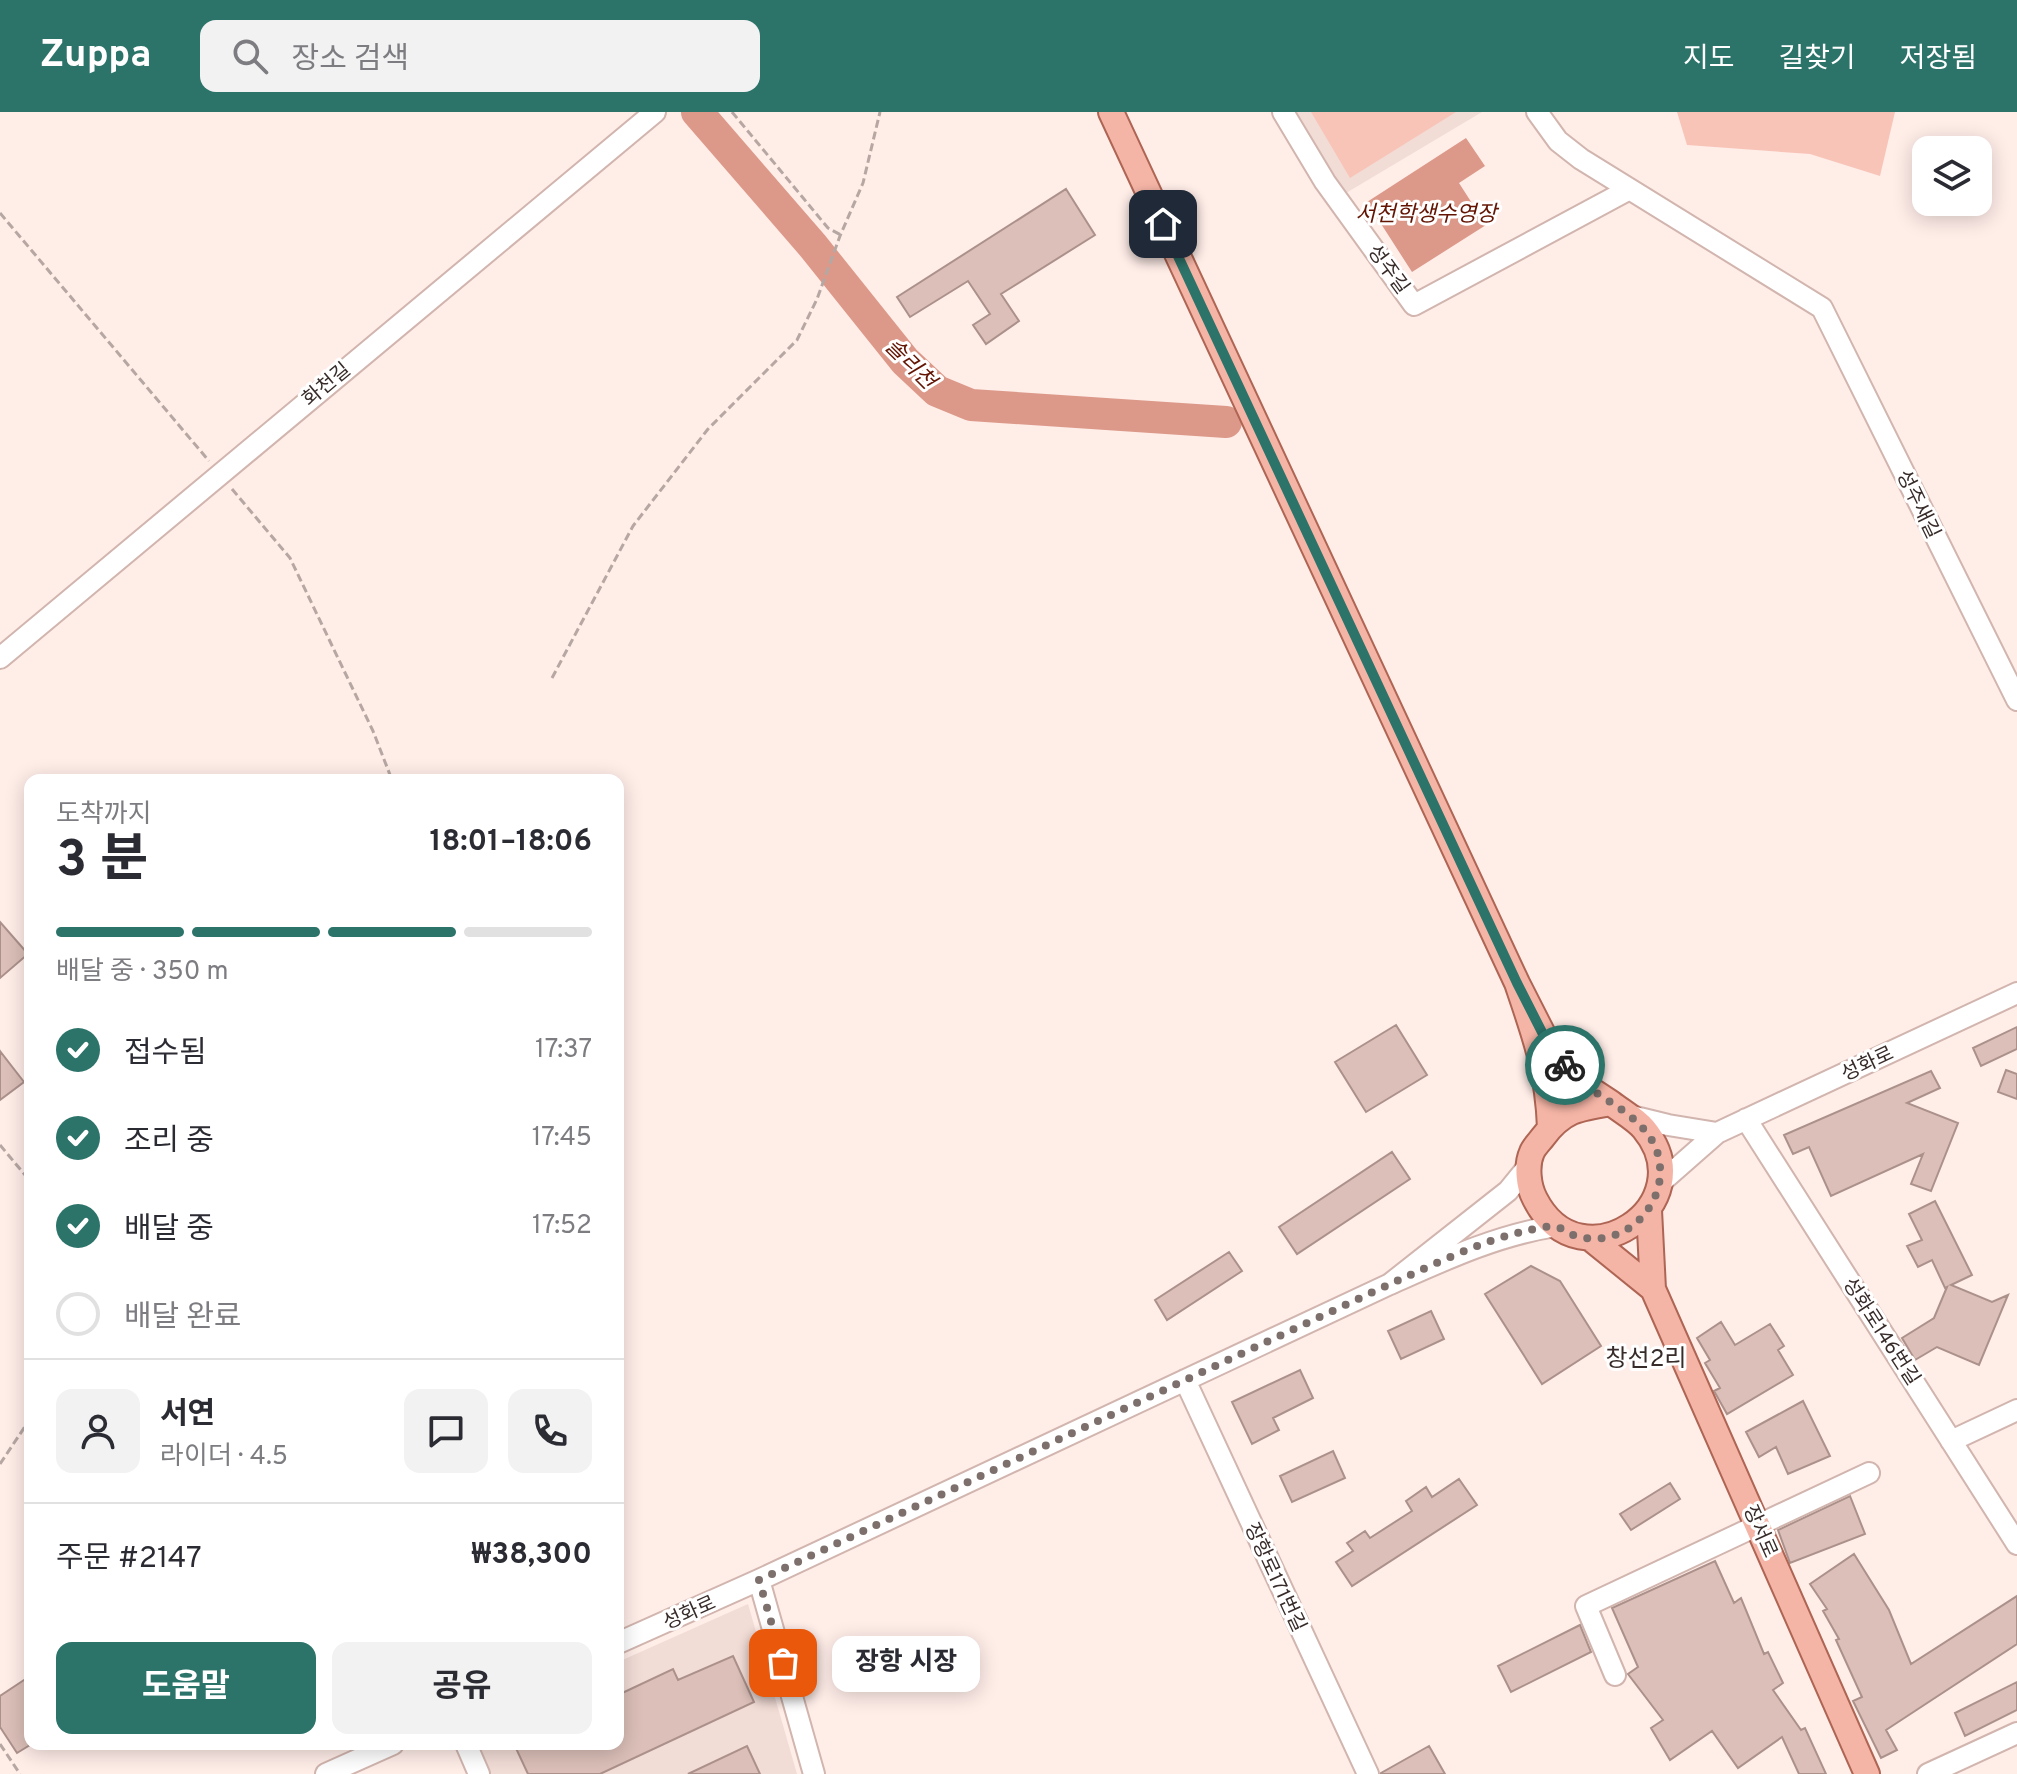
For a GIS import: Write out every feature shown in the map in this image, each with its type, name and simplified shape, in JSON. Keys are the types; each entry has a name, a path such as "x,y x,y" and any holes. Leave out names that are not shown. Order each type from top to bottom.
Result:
{"main road":[{"path":"1111,112 1548,1044 1576,1080 1643,1128 1656,1147 1661,1169 1649,1210 1653,1289"},
{"path":"1517,983 1543,1058 1550,1128"},
{"path":"1618,1108 1581,1108 1559,1117 1532,1152 1532,1193 1541,1212 1556,1226 1575,1236 1616,1235 1634,1225 1649,1210"},
{"path":"1590,1238 1653,1289"},
{"name":"장서로","path":"1653,1289 1867,1774"}],"street":[{"name":"화천길","path":"0,658 655,112"},
{"name":"성주길","path":"1283,112 1325,182 1414,305 1628,190"},
{"path":"1537,112 1558,141 1628,190"},
{"name":"성주새길","path":"1628,190 1822,308 2017,700"},
{"name":"성화로","path":"1659,1184 1717,1133 2017,993"},
{"path":"1618,1108 1668,1125 1717,1133"},
{"name":"성화로146번길","path":"1746,1119 2017,1544"},
{"path":"1390,1284 1508,1191 1530,1164"},
{"path":"1390,1284 1473,1248 1526,1231 1556,1226"},
{"name":"성화로","path":"624,1640 1390,1284"},
{"name":"장항로171번길","path":"1185,1380 1368,1774"},
{"path":"1951,1441 2017,1410"},
{"path":"1615,1675 1586,1606 1869,1473"},
{"path":"759,1580 814,1774"},
{"path":"1928,1774 1962,1767 2017,1733"},
{"path":"326,1774 380,1750"},
{"path":"469,1750 479,1774"}],"path":[{"path":"732,112 828,228 840,236"},
{"path":"552,678 633,526 708,429 797,340 817,299 863,183 880,112"},
{"path":"0,1145 24,1174"},
{"path":"0,1464 24,1428"},
{"path":"0,1744 20,1774"}],"shaded area":[{"path":"1293,112 1482,112 1346,193 1324,168"},
{"path":"1311,112 1456,112 1350,178"},
{"path":"1677,112 1895,112 1880,176 1810,154 1687,145"},
{"path":"748,1604 797,1774 487,1774 477,1750 624,1750 624,1659"}],"water":[{"name":"서천학생수영장","path":"1466,138 1485,166 1459,183 1486,225 1412,272 1367,202"}],"building":[{"path":"1066,189 1095,235 1001,294 1019,321 986,344 973,325 990,314 968,281 910,317 897,297"},
{"path":"0,922 24,949 24,957 0,978"},
{"path":"1396,1025 1427,1075 1366,1112 1335,1062"},
{"path":"2017,1027 2017,1049 1981,1066 1973,1048"},
{"path":"0,1051 24,1082 0,1100"},
{"path":"2006,1070 2017,1074 2017,1099 1998,1092"},
{"path":"1931,1071 1940,1088 1907,1103 1958,1123 1931,1191 1911,1184 1923,1154 1831,1196 1809,1147 1793,1154 1784,1135"},
{"path":"1392,1152 1410,1179 1297,1254 1279,1227"},
{"path":"1935,1201 1972,1275 1951,1285 1992,1302 2008,1295 1979,1365 1937,1347 1915,1360 1902,1338 1934,1318 1947,1287 1932,1260 1918,1267 1907,1246 1922,1240 1909,1214"},
{"path":"1229,1252 1242,1271 1167,1320 1155,1300"},
{"path":"1531,1266 1560,1281 1601,1346 1542,1384 1485,1294"},
{"path":"1431,1311 1444,1339 1401,1359 1388,1331"},
{"path":"1721,1322 1735,1345 1770,1324 1784,1346 1778,1350 1793,1375 1727,1414 1714,1391 1720,1388 1705,1363 1710,1360 1697,1338"},
{"path":"1300,1370 1313,1398 1273,1418 1279,1430 1252,1444 1232,1402"},
{"path":"1803,1401 1830,1456 1788,1474 1776,1447 1759,1457 1746,1432"},
{"path":"1333,1451 1345,1478 1292,1502 1280,1476"},
{"path":"1459,1479 1477,1505 1352,1586 1336,1562 1353,1551 1347,1543 1365,1531 1370,1538 1412,1511 1406,1501 1426,1487 1432,1497"},
{"path":"1670,1483 1680,1499 1631,1530 1620,1514"},
{"path":"1850,1496 1865,1534 1790,1563 1778,1530"},
{"path":"1854,1554 1889,1610 1911,1664 2017,1596 2017,1644 1886,1730 1897,1750 1881,1758 1853,1701 1862,1697 1836,1640 1839,1639 1823,1611 1827,1609 1810,1584"},
{"path":"1715,1561 1734,1603 1741,1598 1764,1654 1768,1652 1783,1683 1773,1690 1801,1730 1805,1728 1826,1774 1799,1774 1782,1737 1738,1768 1712,1731 1670,1760 1651,1728 1663,1720 1628,1674 1638,1667 1612,1608"},
{"path":"1580,1625 1591,1652 1511,1692 1498,1666"},
{"path":"733,1656 754,1702 600,1774 528,1774 517,1750 624,1750 624,1692 673,1669 678,1680"},
{"path":"24,1680 24,1749 17,1753 0,1727 0,1696"},
{"path":"2017,1682 2017,1710 1965,1736 1955,1713"},
{"path":"747,1746 760,1774 688,1774"},
{"path":"1429,1746 1445,1774 1381,1774 1381,1773"}],"waterway":[{"name":"솔리천","path":"697,112 813,246 905,361 937,391 971,405 1226,422"}],"way so far":[{"path":"783,1663 759,1580 1473,1248 1526,1231 1556,1226 1575,1236 1595,1239 1616,1235 1634,1225 1649,1210 1658,1192 1661,1169 1656,1147 1643,1128 1576,1080 1565,1065"}],"place":[{"name":"장항 시장","path":"783,1663"}],"district":[{"name":"창선2리","path":"1646,1358"}],"route":[{"path":"1163,224 1517,983 1548,1044 1565,1065"}]}
